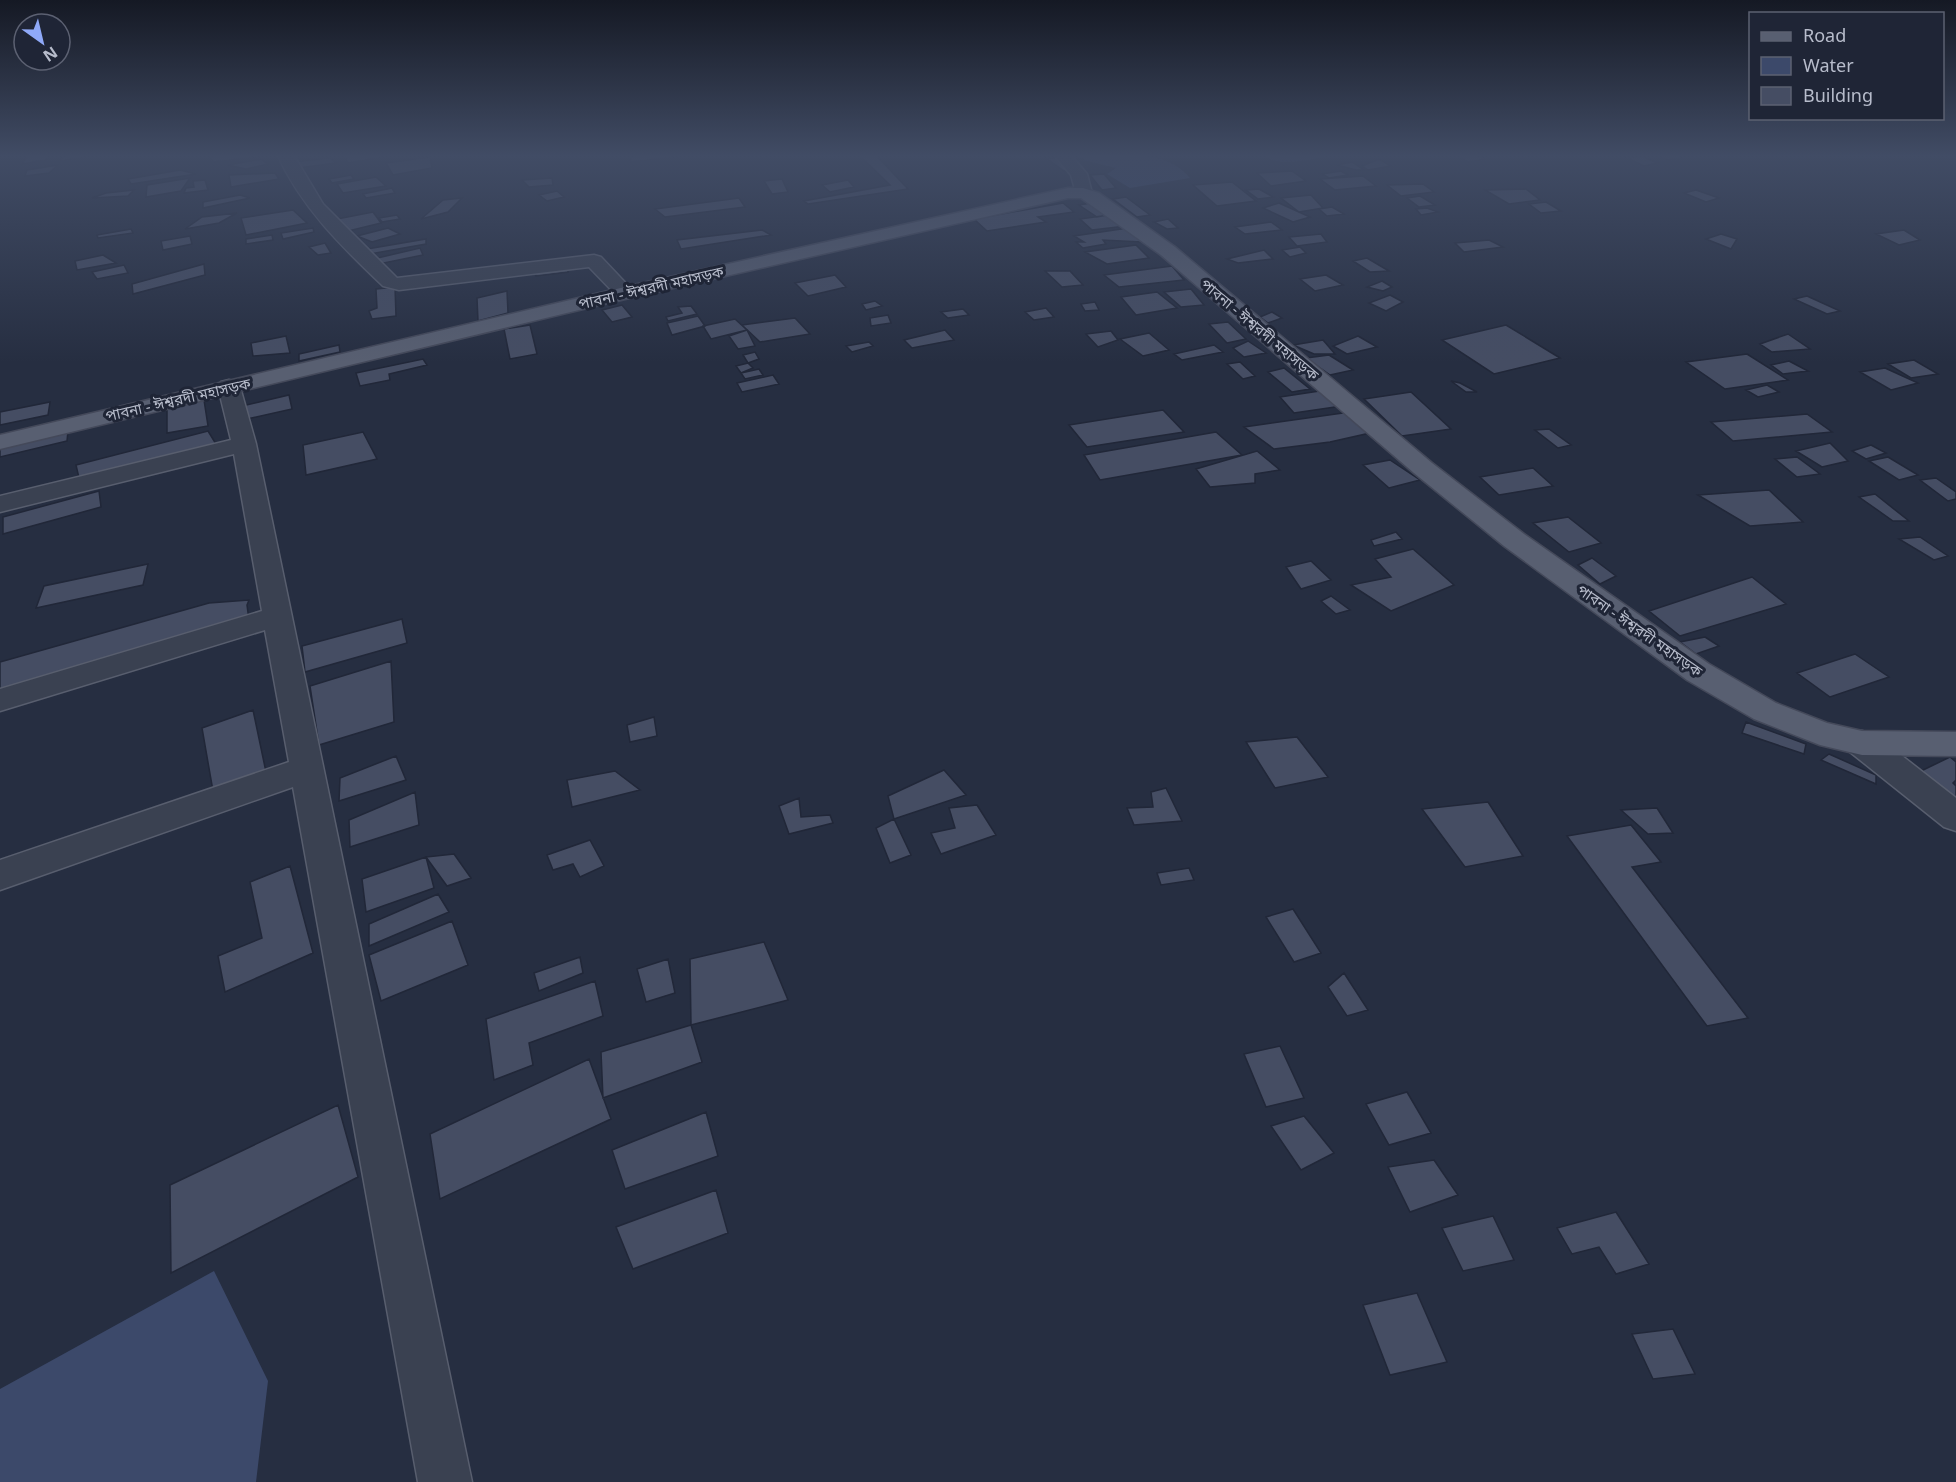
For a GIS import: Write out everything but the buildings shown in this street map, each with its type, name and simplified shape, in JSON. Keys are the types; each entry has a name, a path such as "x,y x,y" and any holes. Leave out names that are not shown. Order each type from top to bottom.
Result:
{"main road":[{"name":"পাবনা - ঈশ্বরদী মহাসড়ক","path":"0,442 625,293 934,223"},
{"name":"পাবনা - ঈশ্বরদী মহাসড়ক","path":"1129,223 1168,252 1423,468 1514,540 1614,613 1734,694 1794,724 1862,743 1956,744"}],"street":[{"path":"331,223 342,237 390,282 399,284 594,261 625,293"},
{"path":"229,387 244,444 278,616 445,1482"},
{"path":"0,504 244,444"},
{"path":"0,700 278,616"},
{"path":"1862,743 1956,817"},
{"path":"0,875 307,769"}],"water":[{"path":"214,1271 268,1381 256,1482 0,1482 0,1389"}]}
